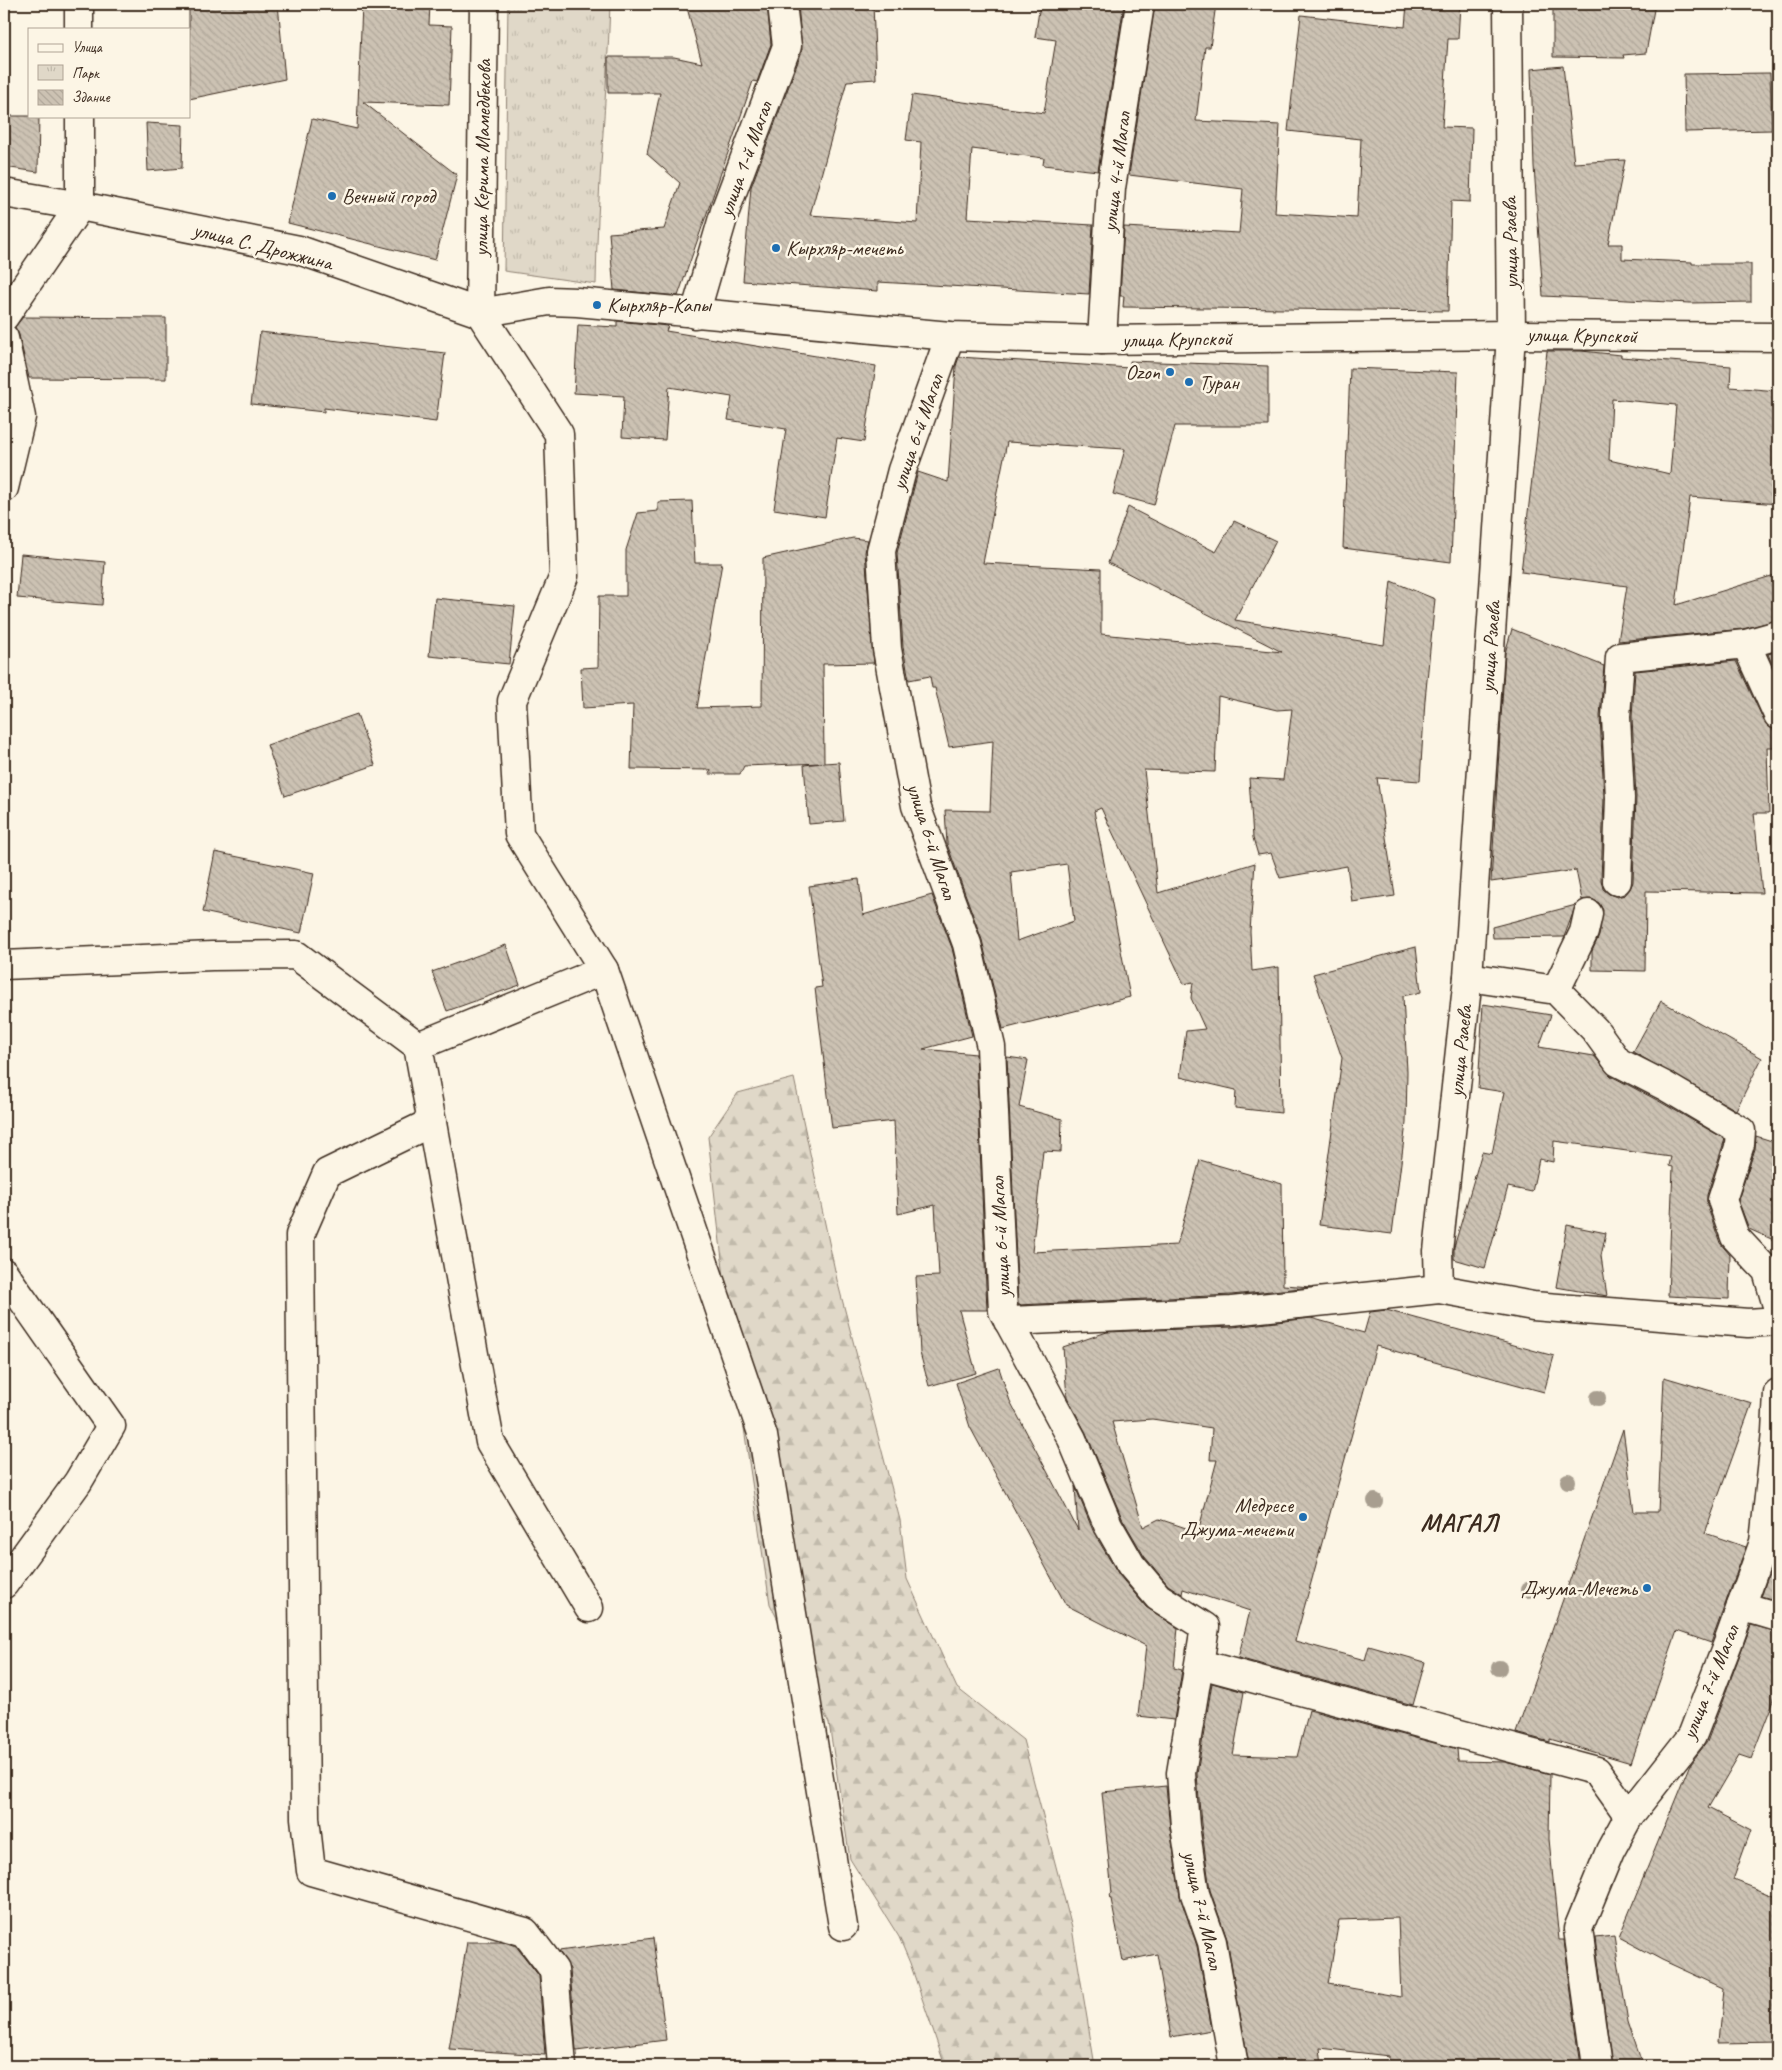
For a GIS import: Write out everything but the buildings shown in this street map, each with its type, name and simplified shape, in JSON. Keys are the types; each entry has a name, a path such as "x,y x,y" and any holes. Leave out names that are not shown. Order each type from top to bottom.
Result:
{"street":[{"path":"79,4 79,28"},
{"name":"улица Керима Мамедбекова","path":"480,313 484,4"},
{"name":"улица 1-й Магал","path":"695,314 725,211 787,46 782,4"},
{"name":"улица 4-й Магал","path":"1102,340 1111,188 1140,4"},
{"name":"улица Рзаева","path":"1438,1289 1438,1251 1468,977 1511,335 1508,4"},
{"path":"4,317 80,206 80,118"},
{"name":"улица С. Дрожжина","path":"4,193 80,206 299,250 480,313 550,301 577,302"},
{"name":"улица Крупской","path":"577,302 950,336 1102,340 1511,335 1778,337"},
{"path":"480,313 559,434 564,576 512,701 519,834 604,970 763,1436 843,1926"},
{"name":"улица 6-й Магал","path":"950,336 902,470 881,551 887,649 916,806 967,944 992,1047 1003,1311 1072,1439 1108,1524 1130,1565 1158,1597 1205,1627 1200,1664"},
{"path":"4,338 21,417 4,488"},
{"path":"1617,881 1620,798 1616,717 1620,657 1746,644 1778,635"},
{"path":"1746,644 1778,715"},
{"path":"1556,990 1584,932 1588,914"},
{"path":"4,965 212,956 296,956 418,1046 490,1442 589,1608"},
{"path":"418,1046 604,970"},
{"path":"1468,977 1556,990 1595,1030 1618,1062 1665,1086 1741,1131 1740,1144 1722,1200 1735,1237 1767,1271 1778,1309"},
{"path":"432,1122 327,1174 300,1235 304,1818 311,1871 525,1932 554,1970 562,2066"},
{"path":"4,1273 111,1426 78,1482 4,1584"},
{"path":"1008,1321 1232,1311 1438,1289 1533,1306 1748,1323 1778,1321"},
{"name":"улица 7-й Магал","path":"1597,2066 1578,1929 1610,1851 1629,1816 1692,1736 1741,1606 1764,1542 1776,1432 1778,1393"},
{"path":"1741,1606 1778,1617"},
{"path":"1200,1664 1598,1771 1629,1816"},
{"name":"улица 7-й Магал","path":"1200,1664 1181,1773 1185,1826 1195,1894 1212,1942 1234,2066"}],"green space":[{"path":"508,4 610,4 596,284 504,271"},
{"path":"794,1078 837,1280 900,1520 907,1579 957,1688 1023,1740 1072,1928 1095,2066 945,2066 910,1963 899,1937 850,1859 829,1723 770,1604 732,1347 708,1137 738,1093"}],"place":[{"name":"Вечный город","path":"332,196"},
{"name":"Кырхляр-мечеть","path":"776,248"},
{"name":"Кырхляр-Капы","path":"597,305"},
{"name":"Ozon","path":"1170,372"},
{"name":"Туран","path":"1189,382"},
{"name":"Медресе Джума-мечети","path":"1303,1517"},
{"name":"Джума-Мечеть","path":"1647,1588"}],"district":[{"name":"МАГАЛ","path":"1460,1522"}]}
